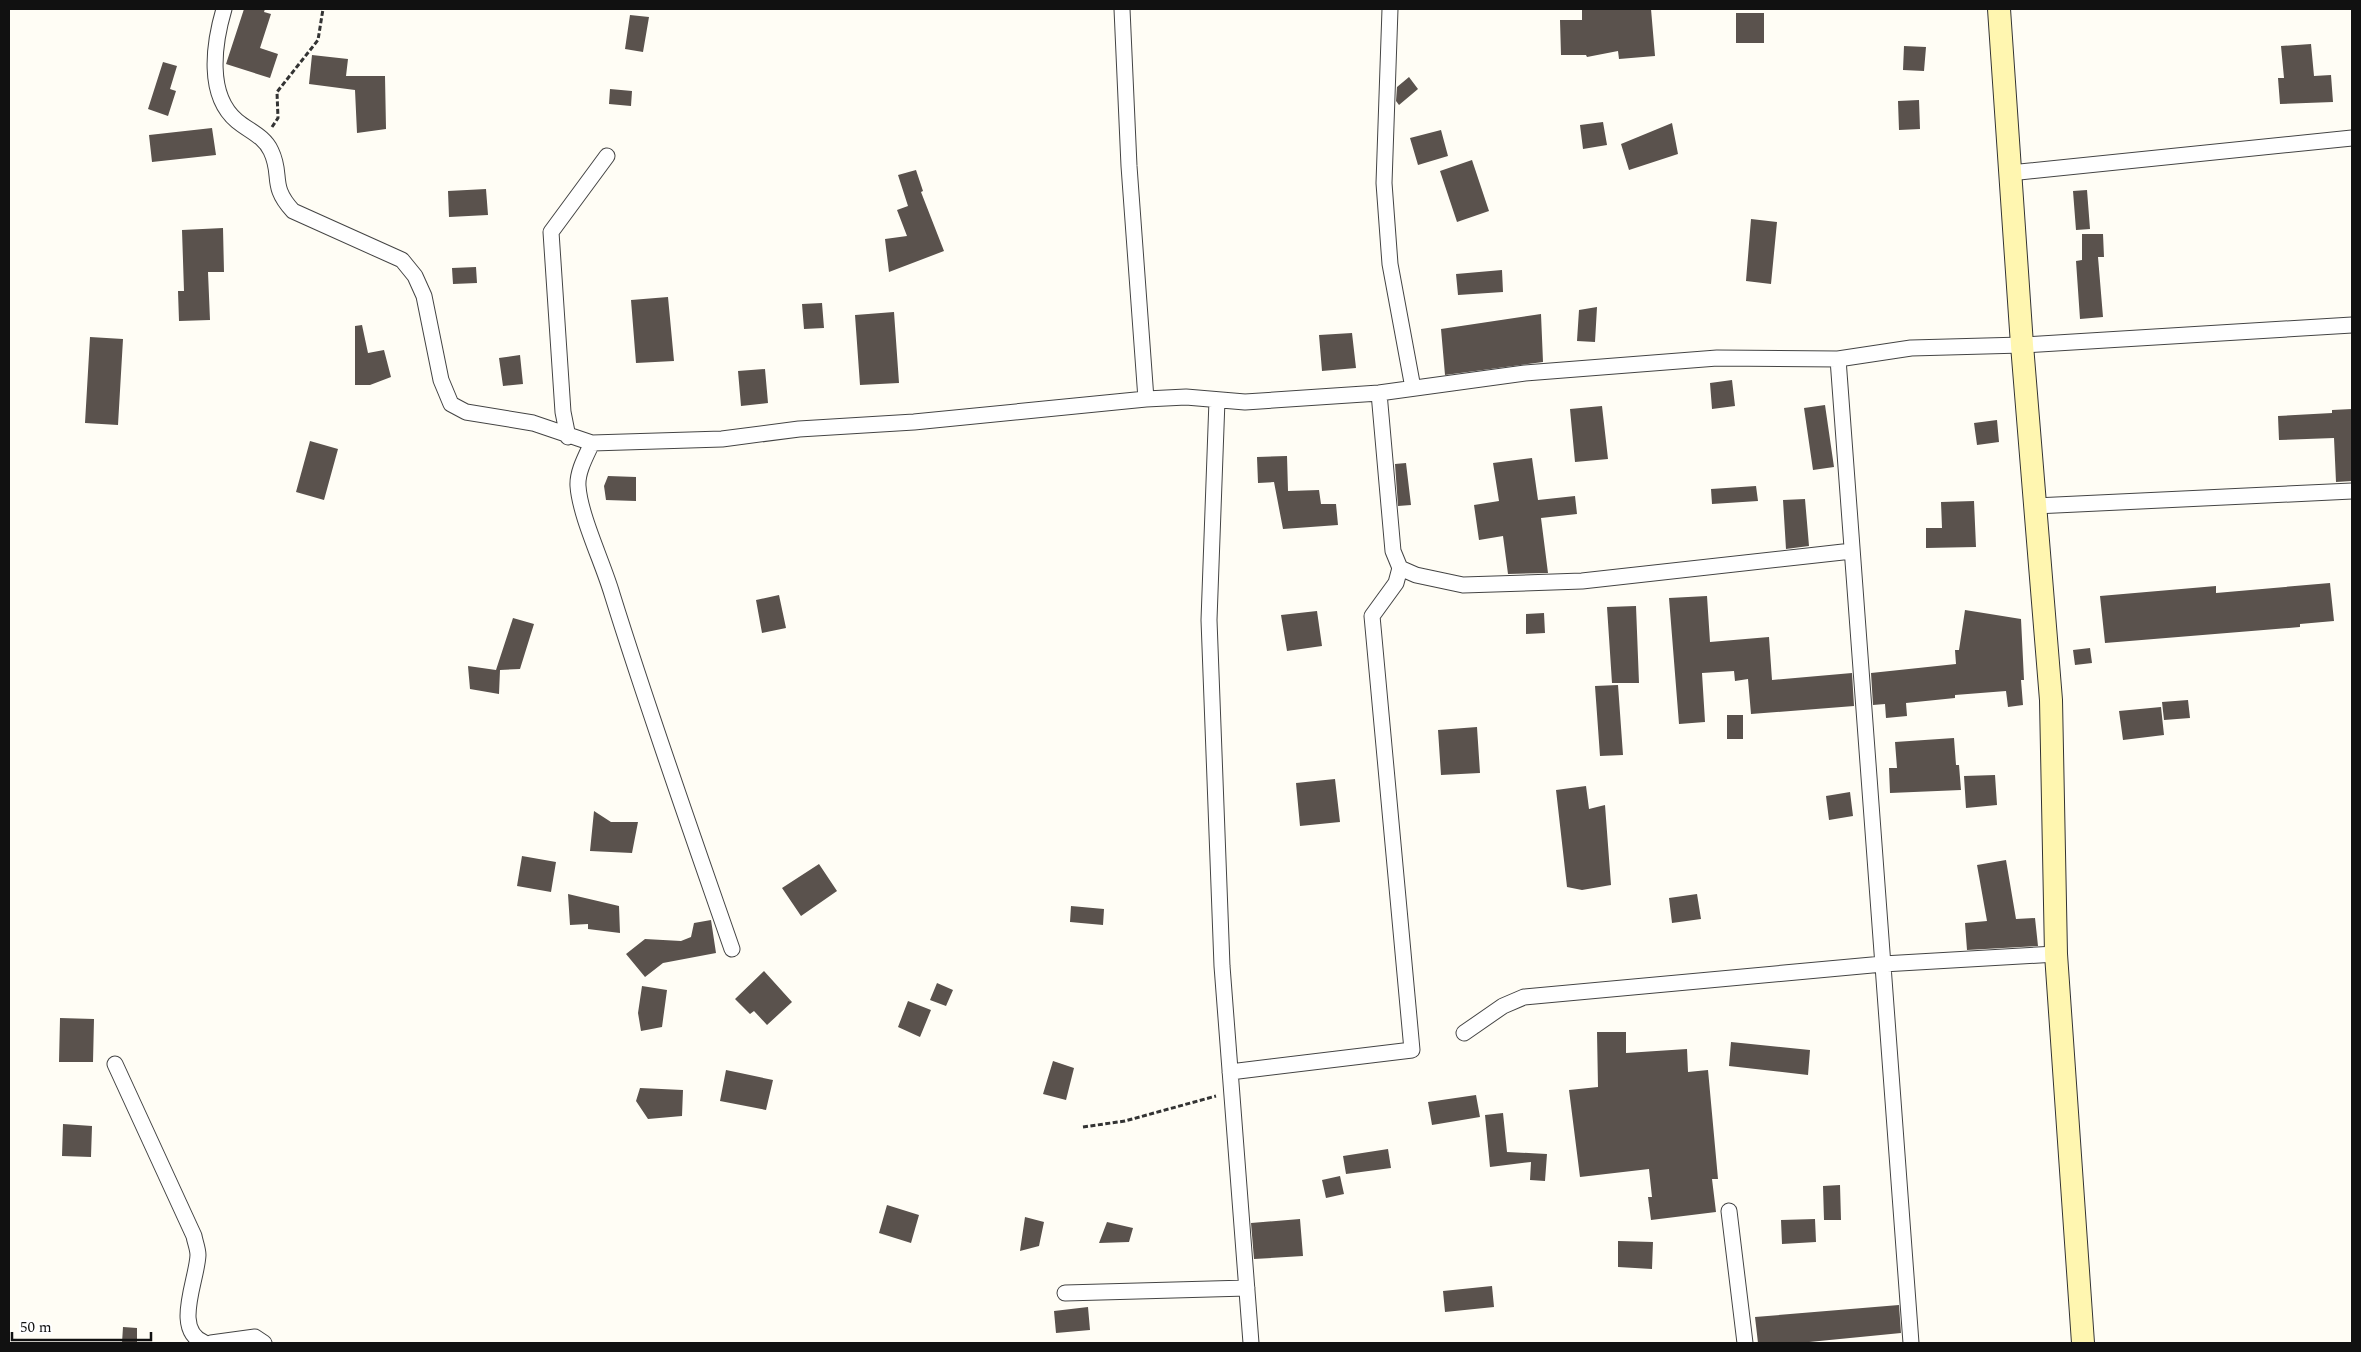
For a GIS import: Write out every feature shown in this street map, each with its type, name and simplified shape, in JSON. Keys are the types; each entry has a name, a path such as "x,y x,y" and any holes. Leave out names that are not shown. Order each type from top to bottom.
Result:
{"main road":[{"path":"1999,9 2022,345 2051,700 2056,954 2083,1343"}],"street":[{"path":"224,9 219,26 215,64 218,89 226,110 237,121 264,140 272,151 277,185 283,200 293,211 402,260 415,276 424,296 441,380 451,404 466,412 533,423 568,437 592,443 722,439 799,429 914,422 1146,399 1186,397 1244,402 1378,393 1525,373 1717,358 1838,359 1911,348 2022,345 2352,325"},
{"path":"1122,9 1129,166 1146,399"},
{"path":"1390,9 1384,182 1390,264 1413,388"},
{"path":"2010,173 2352,138"},
{"path":"568,437 563,412 550,232 607,156"},
{"path":"1838,359 1911,1343"},
{"path":"1230,1072 1412,1050 1372,616 1396,584 1400,568 1393,550 1378,393"},
{"path":"1217,400 1209,620 1222,966 1251,1343"},
{"path":"592,443 579,473 578,484 585,514 608,578 670,772 732,949"},
{"path":"2035,506 2352,491"},
{"path":"1400,568 1416,575 1463,584 1582,581 1852,551"},
{"path":"1464,1033 1503,1006 1524,997 1883,964 2056,954"},
{"path":"115,1064 194,1236 198,1254 191,1288 189,1329 195,1340 205,1343"},
{"path":"1729,1211 1745,1343"},
{"path":"1066,1293 1247,1288"},
{"path":"211,1343 255,1337 264,1343"}],"path":[{"path":"264,140 278,118 277,92 318,40 323,9"},
{"path":"1083,1127 1141,1117 1232,1092"}],"building":[{"path":"244,9 265,9 264,12 271,14 260,48 278,54 270,78 226,64"},
{"path":"1582,9 1651,9 1655,56 1619,59 1618,51 1587,57 1586,55 1561,55 1560,20 1582,20"},
{"path":"1736,13 1764,13 1764,43 1736,43"},
{"path":"630,15 649,17 643,52 625,49"},
{"path":"2311,44 2314,76 2331,75 2333,102 2280,104 2278,78 2284,78 2281,46"},
{"path":"1904,46 1926,47 1924,71 1903,70"},
{"path":"312,55 348,59 346,76 385,76 386,129 357,133 355,90 309,84"},
{"path":"163,62 177,66 170,89 176,91 168,116 148,109"},
{"path":"1409,77 1418,89 1399,105 1396,101 1397,87"},
{"path":"610,89 632,91 631,106 609,104"},
{"path":"1919,100 1920,129 1899,130 1898,101"},
{"path":"1603,122 1607,145 1583,149 1580,125"},
{"path":"1672,123 1678,154 1629,170 1621,144"},
{"path":"212,128 216,155 152,162 149,135"},
{"path":"1441,130 1448,156 1418,165 1410,138"},
{"path":"1472,160 1489,211 1457,222 1440,171"},
{"path":"916,170 923,191 921,192 944,251 889,272 885,239 907,236 897,210 908,206 898,175"},
{"path":"486,189 488,215 449,217 448,191"},
{"path":"2087,190 2090,229 2076,230 2073,191"},
{"path":"1751,219 1777,222 1771,284 1746,281"},
{"path":"223,228 224,272 208,272 210,320 179,321 178,291 184,291 182,230"},
{"path":"2082,234 2103,234 2104,257 2098,257 2103,317 2080,319 2076,261 2082,260"},
{"path":"476,267 477,283 453,284 452,268"},
{"path":"1502,270 1503,292 1458,295 1456,274"},
{"path":"668,297 674,361 636,363 631,300"},
{"path":"822,303 824,328 804,329 802,304"},
{"path":"1597,307 1595,342 1577,341 1579,310"},
{"path":"894,312 899,383 860,385 855,315"},
{"path":"1541,314 1543,362 1445,375 1441,329"},
{"path":"362,325 368,353 384,350 391,377 370,385 355,385 355,326"},
{"path":"1352,333 1356,368 1322,371 1319,335"},
{"path":"90,337 123,339 118,425 85,423"},
{"path":"520,355 523,384 503,386 499,358"},
{"path":"765,369 768,403 741,406 738,371"},
{"path":"1732,380 1735,406 1712,409 1710,383"},
{"path":"1825,405 1834,467 1813,470 1804,408"},
{"path":"1602,406 1608,459 1575,462 1570,409"},
{"path":"2352,409 2352,481 2336,482 2334,438 2279,440 2278,416 2332,413 2332,410"},
{"path":"1997,420 1999,442 1977,445 1974,423"},
{"path":"310,441 338,449 324,500 296,492"},
{"path":"1287,456 1288,491 1319,490 1321,504 1336,504 1338,525 1283,529 1274,482 1258,483 1257,457"},
{"path":"1532,458 1538,500 1575,496 1577,514 1541,518 1548,573 1508,574 1503,536 1479,540 1474,505 1499,501 1493,463"},
{"path":"1406,463 1411,505 1398,506 1395,464"},
{"path":"608,476 636,477 636,501 606,500 604,486"},
{"path":"1756,486 1758,501 1712,504 1711,489"},
{"path":"1805,499 1809,546 1786,549 1783,500"},
{"path":"1974,501 1976,547 1926,548 1926,528 1942,528 1941,502"},
{"path":"2330,583 2334,621 2300,624 2300,627 2105,643 2100,596 2216,586 2216,593"},
{"path":"779,595 786,628 762,633 756,600"},
{"path":"1707,596 1710,642 1769,637 1772,680 1852,673 1854,706 1751,714 1748,679 1735,681 1734,671 1702,673 1705,722 1679,724 1669,598"},
{"path":"1636,606 1639,683 1612,683 1607,607"},
{"path":"1965,610 2021,619 2024,680 2021,680 2023,705 2008,707 2006,691 1955,695 1955,698 1906,703 1907,716 1886,718 1885,704 1873,705 1871,673 1956,664 1955,650 1959,650"},
{"path":"1317,611 1322,646 1287,651 1281,615"},
{"path":"1544,613 1545,633 1526,634 1526,614"},
{"path":"513,618 534,624 520,669 500,670 499,694 470,689 468,666 496,670"},
{"path":"2090,648 2092,663 2075,665 2073,650"},
{"path":"1618,685 1623,755 1600,756 1595,686"},
{"path":"2188,700 2190,718 2164,720 2162,702"},
{"path":"2161,707 2164,735 2123,740 2119,711"},
{"path":"1727,715 1743,715 1743,739 1727,739"},
{"path":"1477,727 1480,773 1441,775 1438,730"},
{"path":"1954,738 1956,765 1959,765 1961,790 1890,793 1889,768 1897,768 1895,742"},
{"path":"1995,775 1997,805 1966,808 1964,776"},
{"path":"1335,779 1340,822 1300,826 1296,783"},
{"path":"1586,786 1589,809 1605,805 1611,885 1582,890 1567,887 1556,790"},
{"path":"1850,792 1853,816 1829,820 1826,796"},
{"path":"594,811 611,822 638,822 632,853 590,851"},
{"path":"522,856 556,862 551,892 517,886"},
{"path":"2006,860 2016,919 2035,918 2038,946 1967,950 1965,923 1987,921 1977,865"},
{"path":"819,864 837,891 801,916 782,888"},
{"path":"568,894 619,906 620,933 588,929 588,924 570,925"},
{"path":"1697,894 1701,919 1672,923 1669,898"},
{"path":"1071,906 1104,909 1103,925 1070,922"},
{"path":"711,920 716,953 663,963 645,977 626,954 645,939 681,941 691,937 694,923"},
{"path":"764,971 792,1002 767,1025 754,1011 750,1014 735,999"},
{"path":"937,983 953,990 946,1006 930,1000"},
{"path":"642,986 667,990 662,1027 641,1031 638,1013"},
{"path":"908,1001 931,1010 920,1037 898,1027"},
{"path":"60,1018 94,1019 93,1062 59,1062"},
{"path":"1597,1032 1626,1032 1626,1053 1687,1049 1688,1072 1708,1070 1718,1179 1712,1179 1716,1212 1651,1220 1648,1197 1652,1197 1649,1169 1580,1177 1569,1090 1598,1087"},
{"path":"1731,1042 1810,1050 1808,1075 1729,1066"},
{"path":"1053,1061 1074,1068 1066,1100 1043,1094"},
{"path":"726,1070 773,1080 766,1110 720,1101"},
{"path":"640,1088 683,1090 682,1116 648,1119 636,1101"},
{"path":"1476,1095 1480,1117 1432,1125 1428,1102"},
{"path":"1503,1113 1507,1152 1547,1154 1545,1181 1530,1180 1531,1162 1490,1167 1485,1115"},
{"path":"63,1124 92,1126 91,1157 62,1156"},
{"path":"1388,1149 1391,1168 1346,1174 1343,1156"},
{"path":"1340,1176 1344,1194 1326,1198 1322,1180"},
{"path":"1840,1185 1841,1220 1824,1220 1823,1186"},
{"path":"887,1205 919,1215 911,1243 879,1233"},
{"path":"1025,1217 1044,1222 1039,1246 1020,1251"},
{"path":"1300,1219 1303,1256 1254,1259 1251,1223"},
{"path":"1815,1219 1816,1242 1782,1244 1781,1220"},
{"path":"1107,1222 1133,1228 1129,1242 1099,1243"},
{"path":"1618,1241 1653,1242 1652,1269 1618,1267"},
{"path":"1492,1286 1494,1307 1445,1312 1443,1291"},
{"path":"1899,1305 1901,1333 1799,1343 1758,1343 1755,1317"},
{"path":"1088,1307 1090,1330 1056,1333 1054,1311"},
{"path":"123,1327 137,1328 137,1343 122,1343"}]}
